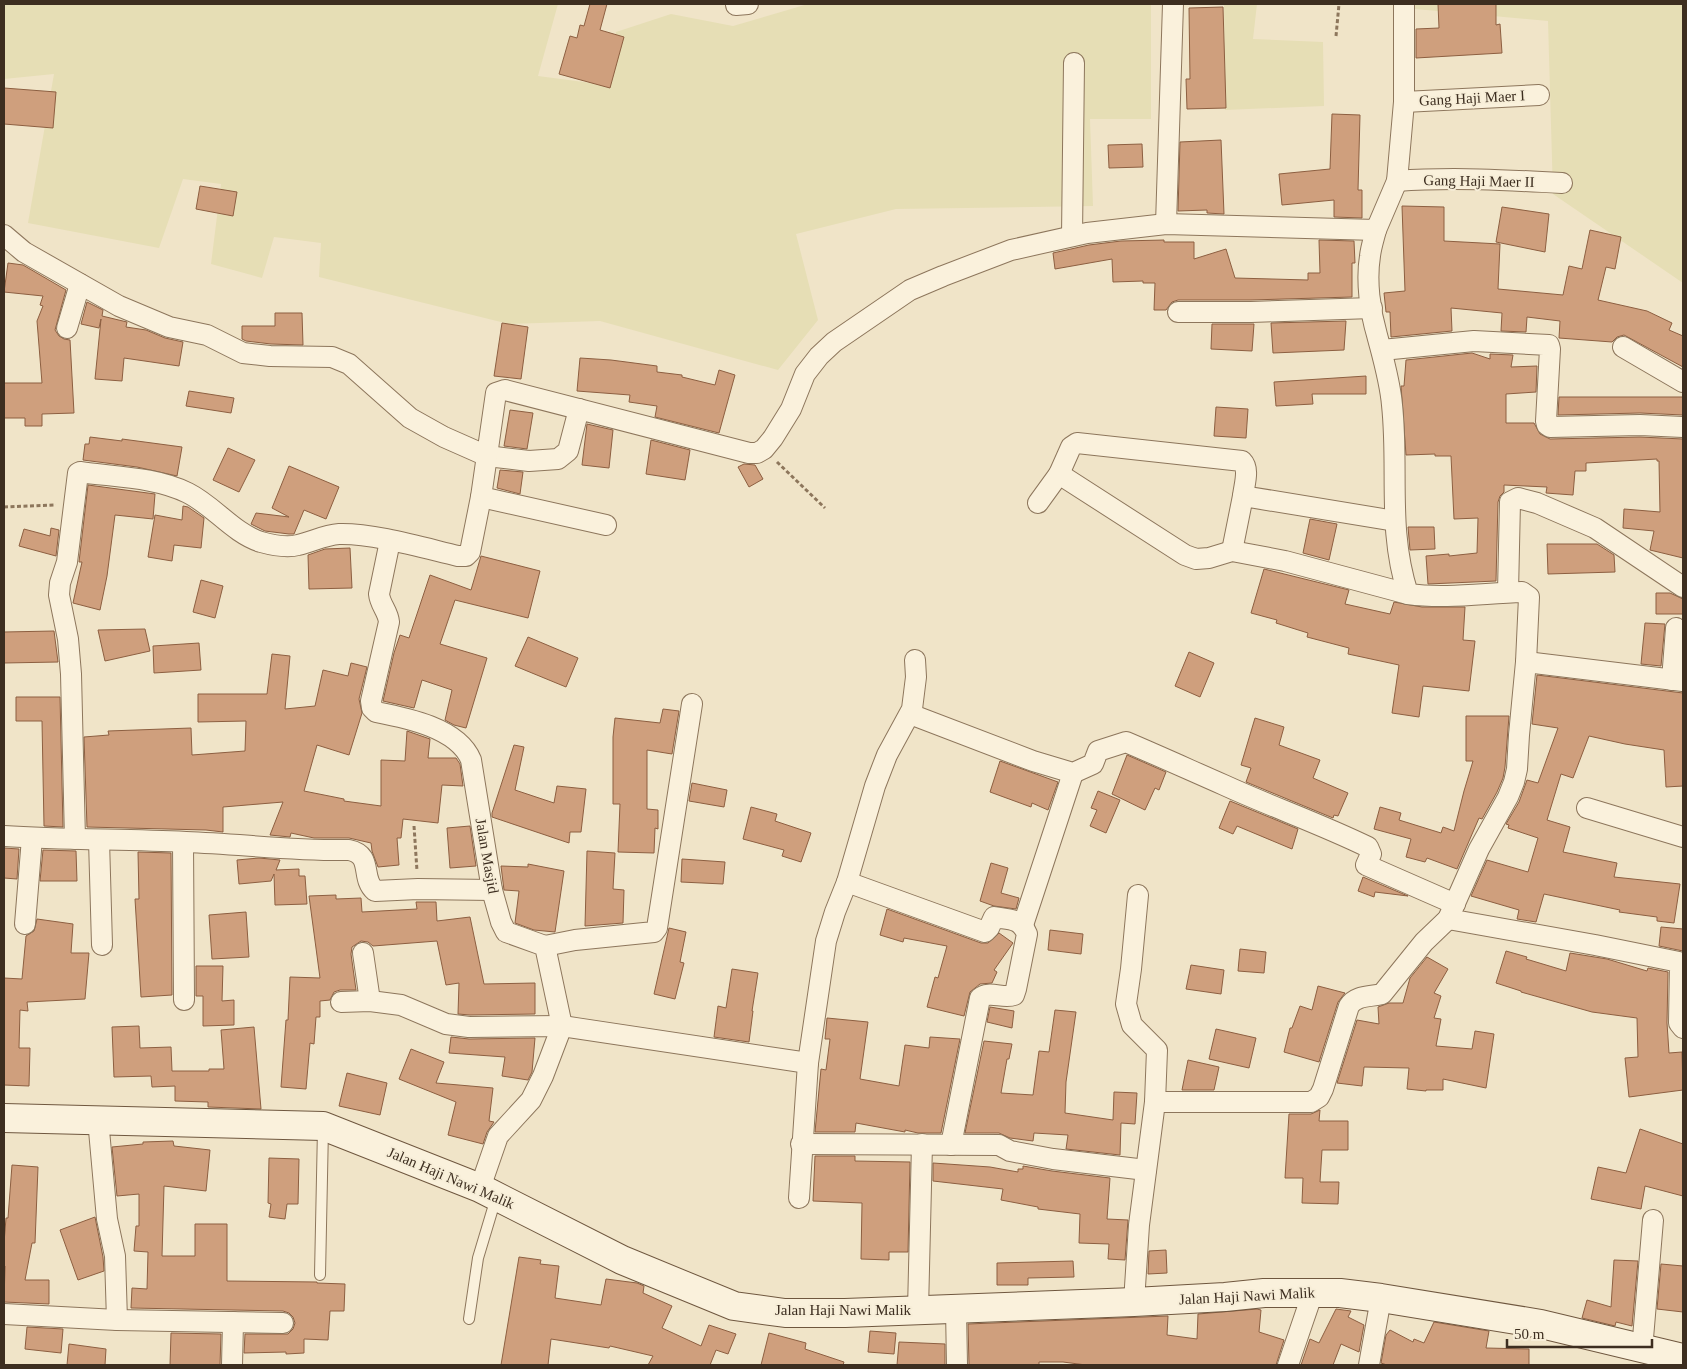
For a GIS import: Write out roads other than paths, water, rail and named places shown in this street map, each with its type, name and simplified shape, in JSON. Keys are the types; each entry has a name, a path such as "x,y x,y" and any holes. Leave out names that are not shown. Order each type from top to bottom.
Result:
{"main road":[{"name":"Jalan Haji Nawi Malik","path":"4,1118 324,1126 488,1192 622,1260 734,1306 785,1313 845,1313 1134,1302 1264,1293 1313,1292 1381,1298 1541,1324 1642,1350 1683,1358"}],"street":[{"path":"1166,224 1173,4"},
{"path":"1404,4 1404,102 1397,181 1376,230 1370,256 1369,279 1372,308 1392,406 1394,521 1398,558 1408,594"},
{"path":"1072,236 1074,63"},
{"name":"Gang Haji Maer I","path":"1404,102 1539,95"},
{"name":"Gang Haji Maer II","path":"1397,181 1448,178 1562,183"},
{"path":"74,839 71,674 68,639 59,595 60,583 67,562 77,476 80,472 147,481 188,494 236,529 260,542 284,546 298,545 317,538 338,534 356,535 458,556 466,556 470,552 481,498 496,393 500,390 749,453 757,453 764,449 773,438 791,409 805,374 819,356 834,342 910,290 1011,250 1087,232 1166,224 1376,230"},
{"path":"4,235 24,252 119,306 169,326 207,335 244,352 270,356 332,357 349,364 410,418 444,437 487,456 529,461 558,460 568,451 579,409"},
{"path":"67,328 80,284"},
{"path":"1178,312 1251,312 1372,308"},
{"path":"1382,350 1474,341 1549,345 1546,421 1550,427 1640,425 1683,427"},
{"path":"1623,347 1683,382"},
{"path":"1038,503 1059,474 1071,447 1077,443 1242,461 1246,464 1247,468 1232,551"},
{"path":"1059,474 1185,555 1196,559 1209,558 1232,551 1284,561 1408,594 1448,596 1522,592 1528,594 1529,597 1526,662 1518,735 1517,769 1508,797 1479,849 1451,911 1382,994 1358,998 1348,1006 1324,1089 1319,1097 1311,1102 1155,1102"},
{"path":"1243,496 1394,521"},
{"path":"481,498 606,525"},
{"path":"1508,592 1510,502 1518,498 1537,503 1595,528 1683,587"},
{"name":"Jalan Masjid","path":"390,541 379,594 380,600 388,613 389,622 371,701 372,708 376,712 412,720 438,729 460,743 467,750 472,769 492,890 501,922 506,932 545,946"},
{"path":"1526,662 1678,681 1676,628"},
{"path":"798,1198 808,1063 826,941 847,882 878,778 887,755 912,710 916,677 915,660"},
{"path":"488,1192 498,1136 531,1100 543,1076 562,1026 545,946 575,940 654,932 656,928 692,704"},
{"path":"910,714 1033,761 1073,773 1093,764 1098,751 1126,742 1180,764 1225,786 1339,832 1368,847 1372,854 1366,865 1451,911 1595,945 1679,962 1679,1022 1683,1028"},
{"path":"1023,925 1073,773"},
{"path":"1587,808 1683,837"},
{"path":"4,836 246,845 280,850 349,850 358,852 363,857 371,887 375,891 418,889 492,890"},
{"path":"24,924 32,838"},
{"path":"99,840 102,945"},
{"path":"184,842 184,1000"},
{"path":"847,882 985,932 990,928 994,917 1017,921 1023,925 1027,934 1014,995 1008,997 989,995 980,998 951,1145"},
{"path":"1134,1302 1139,1225 1155,1102 1157,1050 1132,1025 1126,1004 1138,895"},
{"path":"363,952 370,1002"},
{"path":"341,1002 370,1002 401,1006 446,1024 469,1027 562,1026 808,1063"},
{"path":"98,1119 107,1219 114,1256 117,1320"},
{"path":"801,1144 999,1145 1017,1152 1053,1159 1146,1170"},
{"path":"918,1310 922,1144"},
{"path":"1642,1350 1653,1220"},
{"path":"1288,1365 1313,1292"},
{"path":"1369,1365 1381,1298"},
{"path":"956,1309 957,1365"},
{"path":"4,1314 117,1320 284,1323"},
{"path":"232,1365 233,1322"}],"lane":[{"path":"320,1275 324,1126"},
{"path":"468,1319 488,1192"}]}
